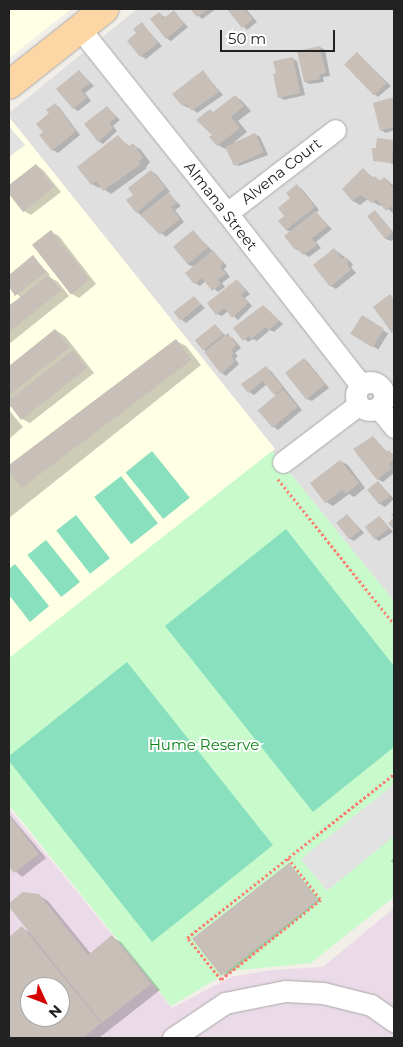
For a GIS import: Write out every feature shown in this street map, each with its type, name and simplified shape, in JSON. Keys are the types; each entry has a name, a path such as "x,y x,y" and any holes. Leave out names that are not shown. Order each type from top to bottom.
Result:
{"main road":[{"path":"9,85 105,9"}],"street":[{"name":"Almana Street","path":"80,29 227,213 374,392 394,427"},
{"name":"Alvena Court","path":"227,213 335,130"},
{"path":"277,467 374,392"},
{"path":"173,1038 225,1002 285,991 323,994 371,1005 394,1020"}],"path":[{"path":"277,467 394,624"},
{"path":"288,858 321,900 221,980 187,938 394,774"}],"shaded area":[{"path":"9,9 71,9 9,58"},
{"path":"137,9 394,9 394,601 272,451 275,449 9,117 9,113"},
{"path":"9,117 275,449 9,661"},
{"path":"9,126 25,145 9,157"},
{"path":"394,784 394,836 327,891 301,859"},
{"path":"9,809 172,1008 231,977 272,970 323,967 394,908 394,1038 9,1038"}],"green space":[{"path":"152,451 190,498 163,519 126,472"},
{"name":"Hume Reserve","path":"272,451 394,601 394,897 311,963 230,971 171,1006 9,805 9,658"},
{"path":"121,476 158,523 131,544 94,497"},
{"path":"76,515 110,558 90,574 56,530"},
{"path":"286,529 394,666 394,747 313,812 165,626"},
{"path":"46,540 80,582 61,597 27,555"},
{"path":"15,564 49,606 30,622 9,595 9,569"},
{"path":"127,662 273,845 152,942 9,761 9,756"}],"building":[{"path":"190,9 208,9 197,17"},
{"path":"227,9 244,9 253,19 242,28"},
{"path":"174,10 184,24 166,39 150,19 159,12 164,18"},
{"path":"142,22 158,43 140,57 127,41 136,33 133,29"},
{"path":"320,46 326,73 319,75 320,79 304,82 297,51"},
{"path":"357,52 387,83 374,95 344,65"},
{"path":"293,57 300,93 278,98 273,74 276,73 273,61"},
{"path":"79,70 90,83 81,90 87,98 73,109 56,89"},
{"path":"203,70 219,92 192,111 186,104 182,106 172,94"},
{"path":"235,95 244,106 231,117 240,128 217,146 209,137 212,135 196,120 210,109 212,113"},
{"path":"394,97 394,127 380,131 373,103"},
{"path":"55,103 76,131 52,151 39,135 43,132 36,124 49,113 46,110"},
{"path":"107,106 116,117 109,123 113,128 98,142 84,124"},
{"path":"255,133 264,152 234,166 225,147"},
{"path":"118,135 128,147 133,143 143,157 139,162 141,164 103,191 96,181 91,185 77,167"},
{"path":"377,138 394,140 391,163 373,161 372,148 376,148"},
{"path":"36,164 54,187 23,212 9,194 9,185"},
{"path":"363,168 373,178 375,176 380,181 384,177 394,189 394,208 392,206 386,211 376,199 372,203 361,195 352,201 342,189"},
{"path":"151,170 166,188 136,213 126,200 133,195 128,188"},
{"path":"297,184 315,207 286,230 278,221 284,216 278,208 290,198 286,193"},
{"path":"169,192 177,203 171,207 180,219 160,235 140,215"},
{"path":"375,210 393,233 385,239 367,216"},
{"path":"316,211 328,226 312,238 317,245 303,255 297,248 295,250 284,236"},
{"path":"51,230 90,280 71,294 32,245"},
{"path":"193,230 208,248 188,264 173,247"},
{"path":"334,248 342,259 345,257 349,262 347,264 351,270 330,287 313,265"},
{"path":"213,250 223,263 220,266 226,274 218,280 221,284 212,291 202,278 194,284 185,273"},
{"path":"33,255 46,272 15,296 9,287 9,275"},
{"path":"48,275 61,290 9,332 9,306"},
{"path":"237,279 246,291 241,295 248,303 232,318 224,308 216,315 207,303"},
{"path":"390,294 394,299 394,331 392,333 373,307"},
{"path":"194,296 201,305 180,321 174,312"},
{"path":"263,305 279,321 268,331 266,327 251,339 249,336 243,341 233,328"},
{"path":"362,315 384,329 372,347 350,334"},
{"path":"215,324 223,334 203,350 195,340"},
{"path":"55,329 70,347 9,395 9,366"},
{"path":"228,333 237,345 231,350 234,353 231,356 235,361 221,374 204,352"},
{"path":"176,339 192,360 22,488 9,471 9,465"},
{"path":"73,350 87,368 21,420 9,404 9,400"},
{"path":"304,358 325,385 306,400 285,373"},
{"path":"266,366 283,388 274,395 263,381 248,393 241,384"},
{"path":"283,389 298,407 273,428 258,410"},
{"path":"373,436 386,452 389,450 394,456 394,460 389,464 392,468 377,480 353,449"},
{"path":"340,460 359,483 346,494 342,490 325,503 310,483"},
{"path":"378,481 390,496 379,505 367,490"},
{"path":"347,514 360,530 349,539 336,523"},
{"path":"379,516 389,529 375,540 365,527"},
{"path":"394,518 394,530 388,523"},
{"path":"9,815 39,854 14,873 9,867"},
{"path":"289,863 318,900 221,976 192,939"},
{"path":"23,892 39,894 88,955 112,935 151,984 102,1023 70,983 70,977 65,977 9,907 9,903"},
{"path":"22,926 64,977 20,977 20,1027 70,1027 70,985 101,1023 83,1038 9,1038 9,937"}]}
